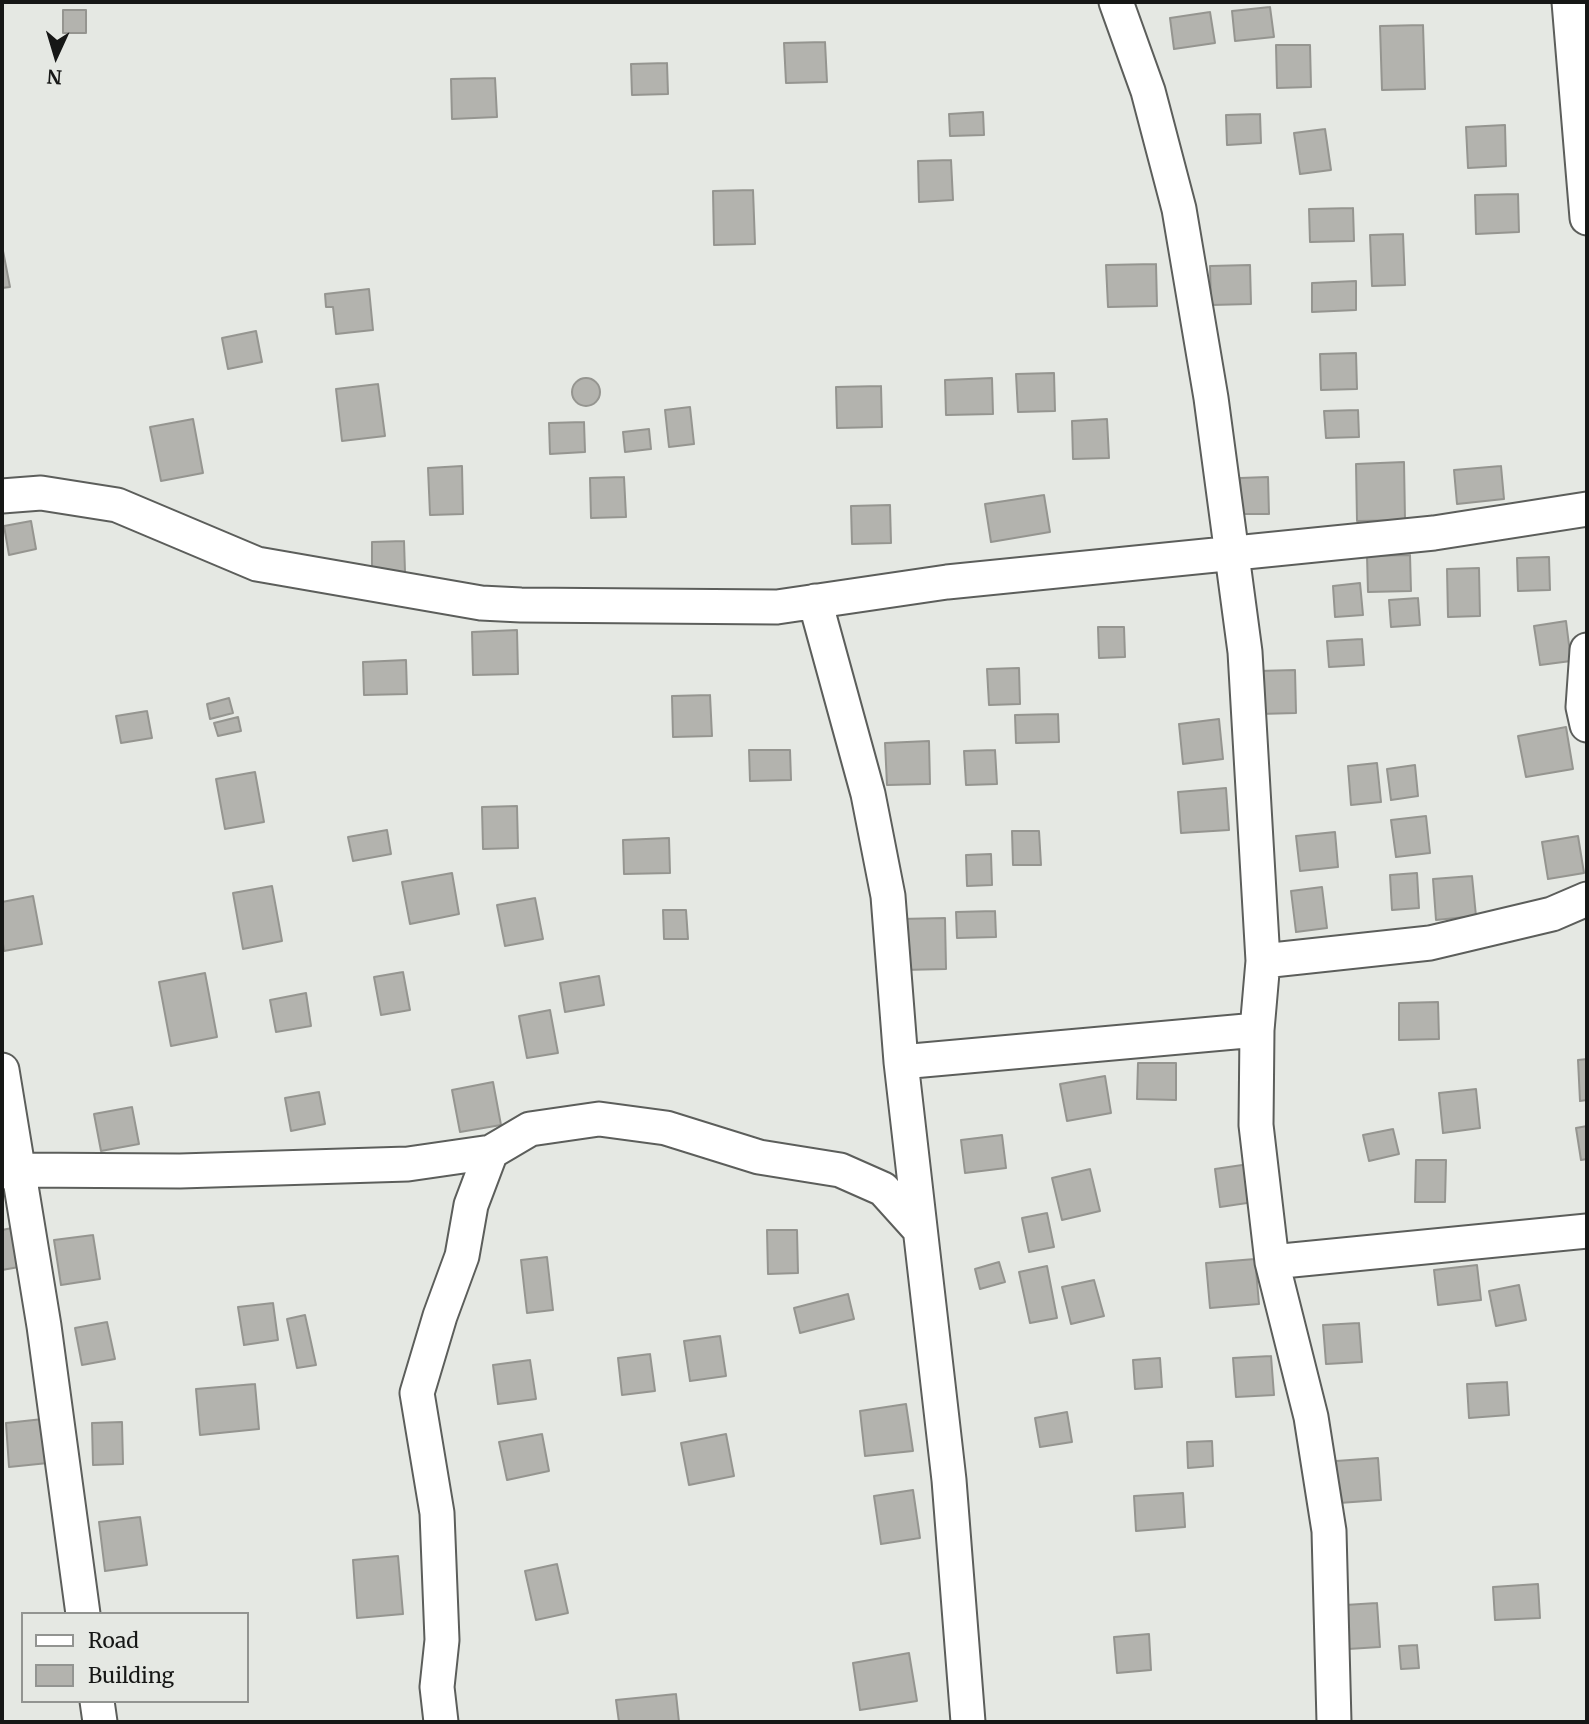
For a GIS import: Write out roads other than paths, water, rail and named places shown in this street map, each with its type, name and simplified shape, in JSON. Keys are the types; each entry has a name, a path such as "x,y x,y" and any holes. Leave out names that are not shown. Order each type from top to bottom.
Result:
{"street":[{"path":"1116,2 1148,91 1179,209 1212,398 1245,652 1263,961 1256,1125 1272,1262 1311,1417 1329,1531 1334,1722"},
{"path":"1569,2 1587,218"},
{"path":"2,496 41,493 117,505 257,564 481,603 777,607 947,582 1434,533 1587,509"},
{"path":"814,601 868,794 888,896 901,1062 949,1480 968,1722"},
{"path":"1587,650 1583,707 1587,725"},
{"path":"1263,961 1430,943 1552,914 1587,899"},
{"path":"901,1062 1258,1030"},
{"path":"2,1070 10,1171 44,1326 83,1612"},
{"path":"10,1171 180,1171 408,1164 491,1152 530,1129 599,1119 666,1128 759,1157 840,1170 883,1189 920,1230"},
{"path":"441,1722 437,1688 442,1640 437,1513 417,1393 440,1316 462,1256 471,1205 491,1152"},
{"path":"1272,1262 1587,1231"},
{"path":"97,1703 100,1722"}]}
